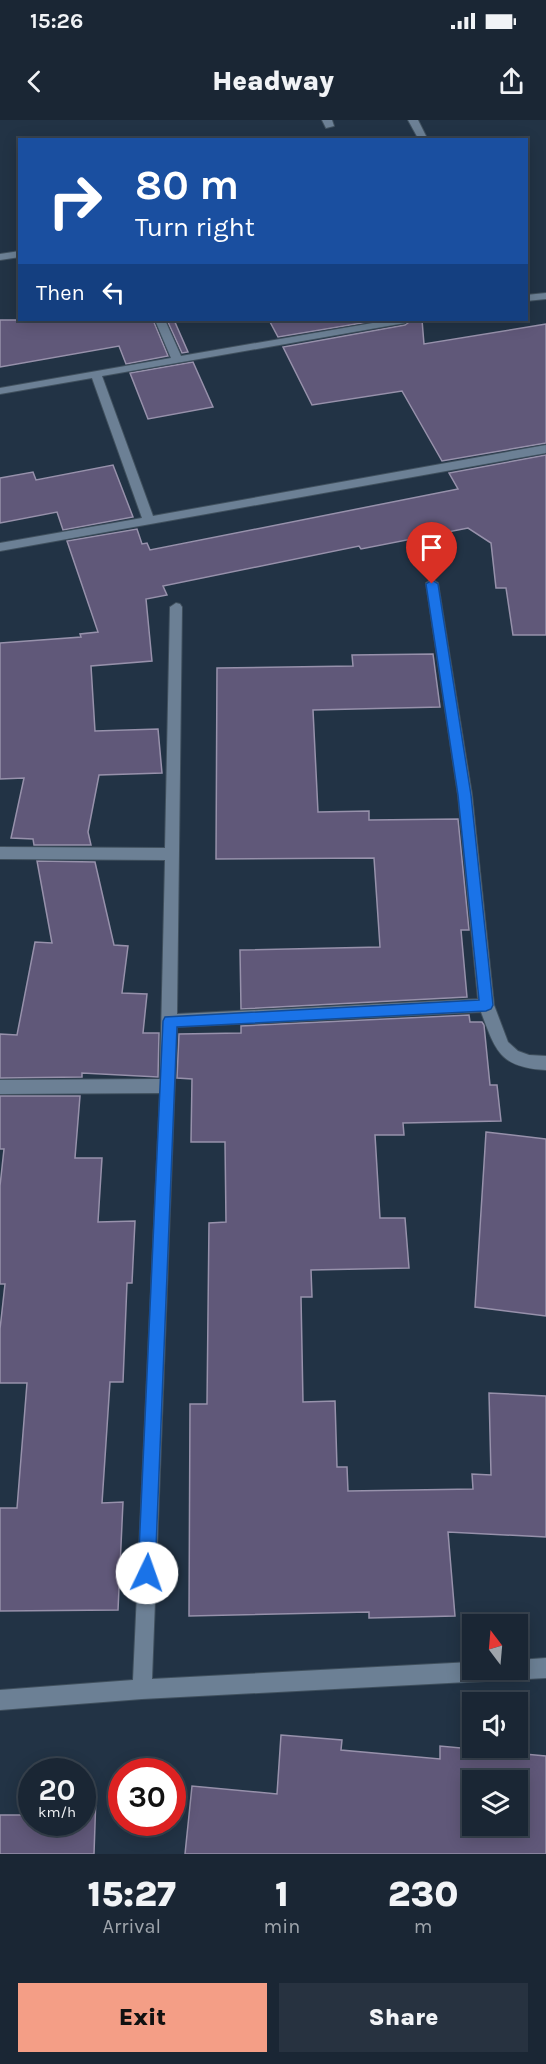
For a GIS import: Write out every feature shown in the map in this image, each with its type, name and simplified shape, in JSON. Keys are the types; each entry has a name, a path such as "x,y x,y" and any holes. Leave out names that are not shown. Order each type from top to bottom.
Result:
{"street":[{"path":"413,120 423,138"},
{"path":"0,257 18,254"},
{"path":"528,298 546,296"},
{"path":"160,321 177,360"},
{"path":"0,391 399,321"},
{"path":"96,375 149,520"},
{"path":"0,547 546,449"},
{"path":"432,584 465,795 486,1005 502,1046 513,1056 528,1062 546,1063"},
{"path":"142,1689 168,1086 177,607"},
{"path":"0,853 172,854"},
{"path":"170,1021 486,1005"},
{"path":"0,1087 168,1086"},
{"path":"0,1700 142,1689 546,1668"}],"building":[{"path":"0,320 153,321 168,356 126,364 119,346 0,367"},
{"path":"167,321 174,321 188,352 182,353"},
{"path":"270,321 374,321 278,337"},
{"path":"411,321 422,321 424,344 546,324 546,443 442,461 402,391 312,405 283,347 405,325"},
{"path":"193,362 213,407 148,419 130,373"},
{"path":"546,455 546,635 513,635 506,588 496,588 491,543 468,528 361,549 359,546 163,586 167,595 146,599 152,661 91,666 95,731 158,729 162,773 99,775 88,832 91,845 34,845 33,839 11,838 24,778 0,779 0,643 81,637 80,634 98,632 67,541 137,529 142,544 147,543 150,550 458,489 449,473"},
{"path":"113,465 133,517 63,530 57,512 0,523 0,478 33,472 36,480"},
{"path":"433,654 440,707 313,710 318,812 369,811 369,820 458,819 469,930 461,930 467,997 241,1009 240,950 380,947 374,858 216,859 217,668 353,666 352,655"},
{"path":"37,861 95,862 114,945 128,946 122,993 147,994 143,1033 159,1033 158,1077 82,1073 82,1077 0,1078 0,1034 17,1035 35,942 52,943"},
{"path":"469,1015 470,1022 482,1022 484,1025 490,1085 497,1085 501,1121 403,1123 404,1135 375,1135 380,1218 405,1218 409,1268 311,1270 312,1297 301,1297 303,1402 335,1401 337,1467 347,1467 348,1491 473,1489 472,1474 491,1475 489,1393 546,1396 546,1537 448,1532 455,1616 369,1618 369,1612 189,1616 190,1404 207,1404 209,1223 226,1222 225,1142 191,1142 192,1079 177,1078 179,1034 241,1033 241,1026"},
{"path":"0,1096 80,1096 75,1158 102,1158 98,1222 135,1221 132,1283 127,1283 123,1382 110,1382 102,1503 123,1502 118,1610 0,1611 0,1508 17,1508 27,1383 0,1383 0,1329 5,1284 0,1284 0,1186 4,1149 0,1149"},
{"path":"486,1132 546,1139 546,1316 475,1307"},
{"path":"281,1735 342,1740 341,1750 440,1759 440,1746 462,1748 462,1758 528,1758 528,1754 546,1756 546,1854 185,1854 192,1786 277,1794"},
{"path":"0,1815 18,1815 18,1836 95,1836 94,1854 0,1854"}],"route":[{"path":"147,1573 170,1021 486,1005 465,795 454,737 432,584"}]}
